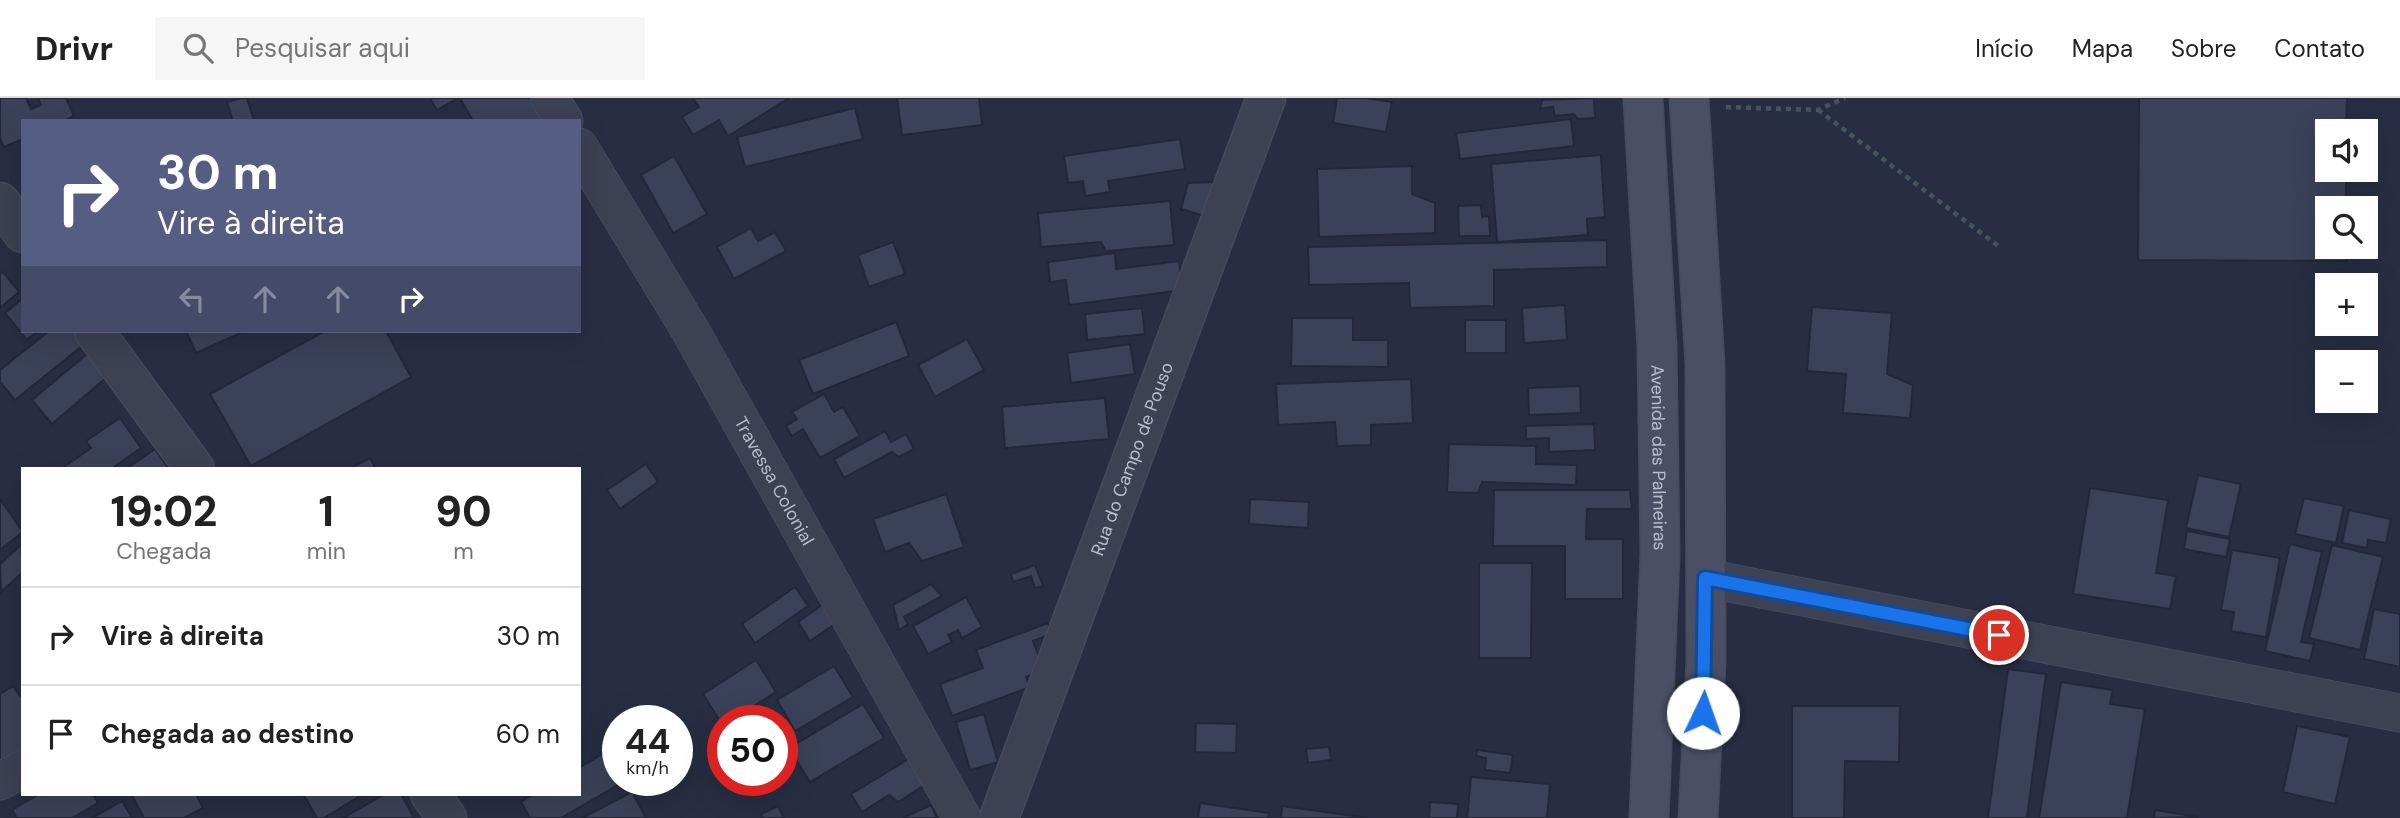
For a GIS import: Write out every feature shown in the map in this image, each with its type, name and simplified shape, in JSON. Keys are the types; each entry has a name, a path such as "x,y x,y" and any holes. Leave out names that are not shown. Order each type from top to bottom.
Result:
{"main road":[{"name":"Avenida das Palmeiras","path":"1643,98 1657,347 1660,554 1649,818"},
{"path":"1690,102 1705,365 1706,661 1698,818"}],"street":[{"path":"550,98 563,119"},
{"name":"Rua do Campo de Pouso","path":"999,818 1266,98"},
{"name":"Travessa Colonial","path":"581,150 690,330 961,818"},
{"path":"0,202 21,230"},
{"path":"95,333 194,467"},
{"path":"1705,578 2400,713"},
{"path":"0,781 21,770"},
{"path":"431,796 447,818"}],"path":[{"path":"1690,102 1818,110 1845,98"},
{"path":"1818,110 2001,247"}],"building":[{"path":"0,98 26,98 31,109 41,105 38,98 66,98 74,116 68,119 21,119 21,140 4,147 0,138"},
{"path":"247,98 253,119 232,119 227,102"},
{"path":"430,98 458,98 437,110"},
{"path":"460,98 532,98 544,118 542,119 472,119"},
{"path":"693,98 789,98 728,136 719,120 693,135 682,117 699,107"},
{"path":"897,98 979,98 982,125 902,135"},
{"path":"1337,98 1366,98 1392,102 1386,132 1333,123"},
{"path":"1594,98 1595,118 1578,119 1574,114 1555,116 1553,107 1540,109 1542,100"},
{"path":"2139,98 2347,98 2346,119 2315,119 2315,182 2346,182 2346,196 2315,196 2315,259 2346,261 2138,260"},
{"path":"855,108 863,139 745,167 737,137"},
{"path":"1571,119 1574,146 1460,159 1456,133"},
{"path":"1180,139 1185,169 1108,181 1110,192 1085,196 1083,181 1068,183 1064,156"},
{"path":"1601,155 1605,217 1587,219 1588,235 1497,242 1491,164"},
{"path":"674,156 707,214 673,233 641,175"},
{"path":"1412,166 1412,194 1435,203 1435,233 1319,237 1317,169"},
{"path":"1218,182 1208,217 1181,209 1188,183"},
{"path":"1170,201 1174,245 1106,251 1101,242 1041,247 1038,213"},
{"path":"1481,205 1482,217 1489,216 1490,236 1459,236 1458,206"},
{"path":"751,228 758,241 775,232 786,251 734,279 717,247"},
{"path":"1607,240 1607,267 1494,270 1494,306 1410,308 1409,283 1309,285 1308,247"},
{"path":"893,242 905,274 869,287 858,255"},
{"path":"1115,253 1116,269 1179,261 1183,290 1069,305 1066,280 1050,282 1048,262"},
{"path":"3,272 19,292 0,308 0,274"},
{"path":"21,300 21,333 5,313"},
{"path":"1565,305 1567,340 1524,343 1522,308"},
{"path":"1812,307 1892,313 1887,374 1913,385 1910,418 1843,413 1846,374 1807,371"},
{"path":"1142,308 1145,334 1087,340 1085,314"},
{"path":"1292,318 1353,318 1353,340 1388,340 1388,367 1291,366"},
{"path":"1465,320 1506,320 1506,353 1465,353"},
{"path":"896,322 909,356 813,394 799,360"},
{"path":"21,333 36,333 27,340"},
{"path":"46,333 80,333 87,342 15,400 0,382 0,370"},
{"path":"187,333 241,333 196,353"},
{"path":"321,333 387,333 411,377 251,466 210,394"},
{"path":"967,339 984,370 935,397 918,365"},
{"path":"1130,344 1135,374 1071,383 1067,353"},
{"path":"87,354 107,377 52,424 32,400"},
{"path":"1411,379 1413,423 1371,425 1371,445 1337,446 1335,422 1278,425 1276,384"},
{"path":"1580,386 1581,413 1529,415 1528,388"},
{"path":"824,394 834,412 843,407 860,436 820,458 803,429 792,436 786,426 797,419 792,412"},
{"path":"1105,398 1109,439 1005,448 1002,407"},
{"path":"120,418 141,448 114,467 64,467 91,448 86,441"},
{"path":"1594,424 1595,450 1549,452 1549,438 1526,439 1526,426"},
{"path":"885,431 891,442 906,434 914,449 899,457 892,452 844,478 834,459"},
{"path":"1449,444 1536,446 1536,464 1577,465 1576,485 1482,482 1478,493 1447,492"},
{"path":"155,449 168,467 129,467"},
{"path":"370,458 375,467 353,467"},
{"path":"646,464 658,482 620,509 607,490"},
{"path":"2198,475 2241,484 2229,537 2186,528"},
{"path":"2090,488 2168,500 2156,573 2176,576 2170,609 2073,594"},
{"path":"1494,490 1630,490 1632,509 1587,509 1586,539 1623,539 1623,599 1565,599 1565,546 1493,546"},
{"path":"946,494 964,547 922,561 909,543 885,552 873,519"},
{"path":"2304,498 2344,506 2336,543 2295,534"},
{"path":"0,499 21,529 21,534 0,550"},
{"path":"1250,499 1309,502 1308,528 1249,524"},
{"path":"2349,510 2391,519 2386,543 2368,540 2367,548 2342,543"},
{"path":"2187,531 2230,539 2226,557 2184,549"},
{"path":"2290,544 2322,552 2301,642 2314,644 2310,661 2265,651"},
{"path":"21,545 21,574 1,592 0,564"},
{"path":"2332,545 2383,557 2360,650 2309,638"},
{"path":"2232,550 2280,558 2266,637 2231,631 2234,612 2221,610"},
{"path":"1479,563 1532,563 1531,658 1479,658"},
{"path":"1035,565 1043,586 1035,588 1031,576 1013,582 1011,574"},
{"path":"931,584 942,596 904,617 908,624 899,630 893,605"},
{"path":"795,587 808,606 755,643 742,624"},
{"path":"966,597 982,627 962,638 958,630 948,635 952,642 928,654 913,626"},
{"path":"822,605 835,624 810,641 798,622"},
{"path":"2374,609 2400,614 2400,667 2364,659"},
{"path":"1048,623 1051,634 1033,641 1044,670 1026,677 1030,687 952,716 940,684 983,668 976,650"},
{"path":"756,660 776,692 755,705 710,705 703,694"},
{"path":"834,666 853,697 798,729 798,705 780,705 777,700"},
{"path":"2008,669 2046,674 2027,818 1988,818"},
{"path":"2061,682 2113,690 2110,704 2145,709 2127,818 2039,818"},
{"path":"13,686 21,697 21,754 0,767 0,694"},
{"path":"863,704 884,738 810,782 798,763 798,743"},
{"path":"1792,706 1900,706 1899,762 1845,761 1844,818 1792,818"},
{"path":"984,714 998,762 970,770 956,722"},
{"path":"1196,723 1237,724 1236,753 1195,752"},
{"path":"2297,726 2350,737 2335,804 2283,792"},
{"path":"1329,747 1331,760 1308,763 1306,749"},
{"path":"1477,750 1513,755 1510,773 1485,770 1486,758 1476,756"},
{"path":"602,754 602,794 561,818 530,818 521,802 531,796 581,796 581,767"},
{"path":"912,757 928,783 898,802 889,795 862,812 851,794"},
{"path":"1471,777 1550,784 1547,818 1467,818"},
{"path":"36,796 94,796 98,803 72,818 17,818 12,810"},
{"path":"132,796 197,796 203,808 184,818 144,818"},
{"path":"304,796 360,796 324,818 317,818"},
{"path":"382,796 402,796 414,818 343,818"},
{"path":"624,796 634,796 646,818 582,818"},
{"path":"122,801 132,818 92,818"},
{"path":"1430,802 1458,804 1457,818 1429,818"},
{"path":"1200,803 1269,813 1268,818 1198,818"},
{"path":"931,805 937,818 903,818"},
{"path":"778,806 784,818 763,818 761,814"},
{"path":"1282,806 1368,818 1281,818"},
{"path":"2155,810 2199,817 2154,818"}],"route":[{"path":"1703,713 1706,661 1705,578 1999,635"}]}
